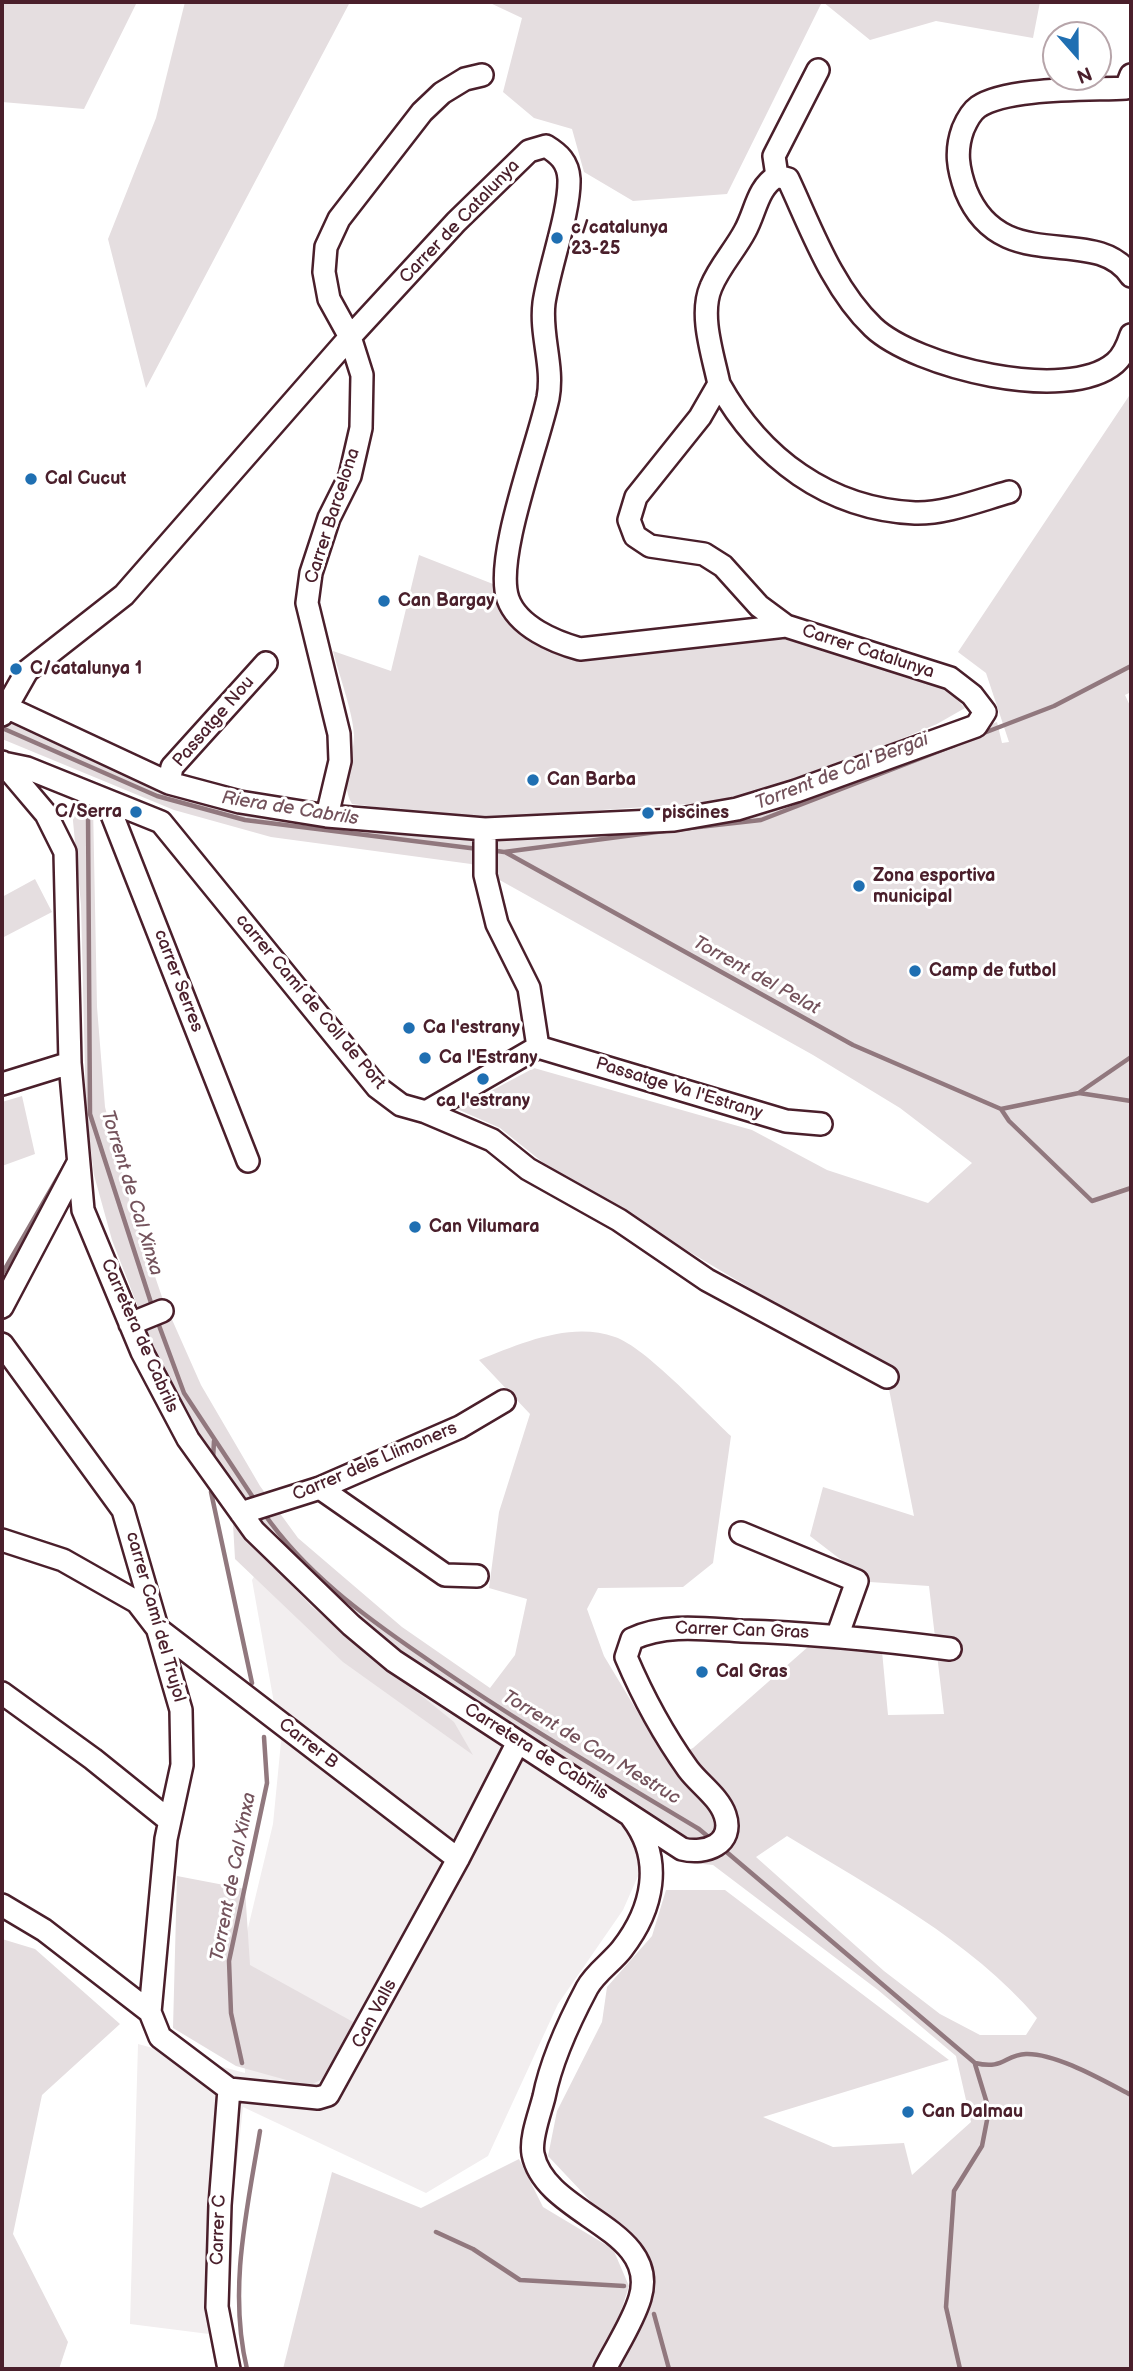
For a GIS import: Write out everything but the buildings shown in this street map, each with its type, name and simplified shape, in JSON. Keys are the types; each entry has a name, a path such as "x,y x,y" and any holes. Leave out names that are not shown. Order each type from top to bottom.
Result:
{"street":[{"path":"777,176 774,156 818,70"},
{"name":"Carrer Barcelona","path":"327,816 340,761 339,734 307,603 311,573 329,518 350,476 361,428 362,375 350,337 329,299 324,272 326,247 339,219 422,112 442,93 465,79 482,75"},
{"path":"1130,85 1026,93 978,107 966,122 957,154 960,176 975,212 988,226 1006,238 1021,242 1112,258 1131,276"},
{"name":"Carrer de Catalunya","path":"4,711 27,671 124,595 350,337 456,222 529,151 546,146 562,156 569,178 542,325 548,352 549,394 507,554 508,601 527,622 551,641 580,649 786,626"},
{"path":"1009,492 917,513 851,501 814,487 751,430 719,384 709,340 707,304 710,288 746,229 765,183 777,176 788,178 821,250 846,293 873,327 916,353 974,372 1044,382 1083,376 1115,363 1131,335"},
{"path":"719,384 700,417 636,497 629,520 635,536 650,546 704,554 723,566 759,606 786,626"},
{"name":"Carrer Catalunya","path":"485,843 674,820 737,809 796,791 976,726 985,712 972,695 950,678 786,626"},
{"name":"Passatge Nou","path":"169,783 172,766 266,663"},
{"path":"4,711 169,783 240,802 485,843 485,875 498,924 529,988 538,1047 426,1112"},
{"name":"carrer Camí de Coll de Port","path":"2,762 27,768 161,822 377,1087 401,1105 426,1112 492,1140 528,1169 618,1220 707,1280 887,1377"},
{"name":"Carretera de Cabrils","path":"2,762 46,814 65,852 71,1063 83,1210 146,1318 167,1404 254,1510 254,1531 310,1588 372,1643 394,1661 624,1808"},
{"name":"carrer Serres","path":"107,802 248,1161"},
{"name":"Passatge Va l'Estrany","path":"538,1047 786,1121 821,1124"},
{"path":"2,1084 71,1063"},
{"path":"2,1307 78,1163"},
{"name":"carrer Camí del Trujol","path":"2,1344 123,1510 181,1710 182,1765 170,1821 150,2012"},
{"name":"Carrer dels Llimoners","path":"254,1510 320,1488 460,1427 504,1401"},
{"path":"320,1488 445,1574 477,1576"},
{"path":"741,1534 857,1581 838,1634"},
{"path":"2,1540 63,1560 137,1602 157,1628"},
{"name":"Carrer B","path":"157,1628 458,1860"},
{"name":"Carrer Can Gras","path":"624,1808 682,1849 695,1852 709,1851 727,1830 721,1807 690,1771 644,1700 626,1657 632,1639 649,1631 676,1628 838,1634 950,1649"},
{"path":"2,1693 93,1759 170,1821"},
{"name":"Can Valls","path":"229,2089 318,2098 328,2095 458,1860 518,1742"},
{"path":"605,2369 641,2297 637,2259 620,2236 566,2202 543,2179 533,2152 546,2088 588,1985 623,1948 651,1897 650,1855 640,1830 624,1808"},
{"path":"2,1905 44,1930 150,2012 160,2037 229,2089"},
{"name":"Carrer C","path":"229,2089 219,2205 216,2307 229,2369"}],"shaded area":[{"path":"2,2 137,2 84,109 2,102"},
{"path":"185,2 350,2 146,388 108,239 156,118"},
{"path":"488,2 822,2 727,194 633,201 584,172 572,129 534,118 503,92 522,18"},
{"path":"823,2 1040,2 1033,38 936,21 870,40"},
{"path":"1131,393 1131,692 1125,695 1131,708 1131,2369 618,2369 654,2294 641,2245 598,2209 548,2156 557,2111 602,2022 607,1987 652,1936 666,1890 725,1890 949,2060 763,2117 833,2147 904,2143 912,2175 971,2122 956,2056 878,1990 713,1865 693,1863 654,1840 404,1659 276,1542 243,1503 202,1440 155,1351 112,1240 94,1175 86,1111 81,905 71,800 93,805 97,1007 105,1107 131,1206 162,1297 201,1385 260,1486 298,1538 402,1627 490,1688 515,1655 527,1599 489,1588 499,1512 530,1414 479,1360 528,1341 563,1333 598,1333 615,1337 628,1343 658,1366 731,1436 713,1563 683,1587 598,1588 587,1609 604,1656 667,1761 693,1748 809,1646 882,1651 888,1715 944,1714 929,1586 870,1582 810,1536 823,1487 914,1516 885,1369 551,1169 500,1128 457,1109 534,1068 752,1130 827,1170 928,1203 972,1163 900,1108 813,1055 471,864 271,837 174,810 2,739 2,712 156,788 370,825 783,805 997,722 1002,743 1009,742 986,673 958,652","holes":["787,1836 887,1896 982,1964 1037,2018 1026,2035 980,2035 940,2014 884,1971 756,1857"]},
{"path":"419,555 493,584 500,605 549,648 753,637 787,640 895,665 950,692 965,708 937,724 889,744 731,801 473,819 352,804 348,795 347,779 353,726 333,651 391,671"},
{"path":"35,879 52,912 2,938 2,897"},
{"path":"22,1096 35,1154 2,1166 2,1102"},
{"path":"233,1524 312,1607 454,1722 473,1755 343,1662 235,1559"},
{"path":"276,1542 654,1840 623,1910 558,2004 488,2156 426,2193 243,2107 225,2275 239,2369 216,2369 209,2334 130,2324 138,2044 245,2073 241,1957 273,1824 281,1742 252,1580"},
{"path":"177,1876 245,1889 250,1965 355,2023 321,2080 308,2086 236,2066 173,2028"},
{"path":"2,1939 35,1949 120,2024 42,2095 13,2234 68,2342 59,2369 2,2369"},
{"path":"519,2159 543,2207 613,2249 629,2286 616,2327 592,2369 283,2369 332,2172 421,2208"}],"waterway":[{"name":"Torrent de Cal Bergai","path":"976,736 1054,706 1131,666"},
{"name":"Riera de Cabrils","path":"2,728 157,796 245,820 478,849"},
{"name":"Torrent de Cal Bergai","path":"681,829 761,820 955,745"},
{"name":"Torrent de Cal Xinxa","path":"88,812 90,1114 153,1309"},
{"name":"Torrent de Cal Bergai","path":"490,850 504,852 672,830"},
{"name":"Torrent del Pelat","path":"505,852 853,1045 1001,1109 1079,1093 1131,1101"},
{"path":"1080,1092 1131,1057"},
{"name":"Torrent del Pelat","path":"1001,1109 1009,1121 1092,1201 1131,1188"},
{"path":"2,1274 68,1160"},
{"name":"Torrent de Cal Xinxa","path":"157,1320 184,1393 256,1502"},
{"path":"213,1460 214,1441"},
{"name":"Torrent de Cal Xinxa","path":"211,1492 252,1683"},
{"name":"Torrent de Can Mestruc","path":"263,1512 279,1534 316,1573 379,1625 491,1702 699,1829 711,1839"},
{"name":"Torrent de Cal Xinxa","path":"242,2063 231,2013 229,1961 267,1783 264,1737"},
{"name":"Torrent de Can Mestruc","path":"723,1849 975,2063 992,2065 1019,2055 1038,2055 1080,2069 1131,2095"},
{"path":"960,2369 946,2307 954,2191 982,2146 989,2110 975,2064"},
{"name":"Torrent de Cal Xinxa","path":"247,2369 239,2310 239,2280 245,2220 260,2131"},
{"path":"436,2232 473,2249 520,2280 624,2286"},
{"path":"654,2314 669,2369"}],"place":[{"name":"c/catalunya 23-25","path":"557,238"},
{"name":"Cal Cucut","path":"31,479"},
{"name":"Can Bargay","path":"384,601"},
{"name":"C/catalunya 1","path":"16,669"},
{"name":"Can Barba","path":"533,780"},
{"name":"C/Serra","path":"136,812"},
{"name":"piscines","path":"648,813"},
{"name":"Zona esportiva municipal","path":"859,886"},
{"name":"Camp de futbol","path":"915,971"},
{"name":"Ca l'estrany","path":"409,1028"},
{"name":"Ca l'Estrany","path":"425,1058"},
{"name":"ca l'estrany","path":"483,1079"},
{"name":"Can Vilumara","path":"415,1227"},
{"name":"Cal Gras","path":"702,1672"},
{"name":"Can Dalmau","path":"908,2112"}]}
